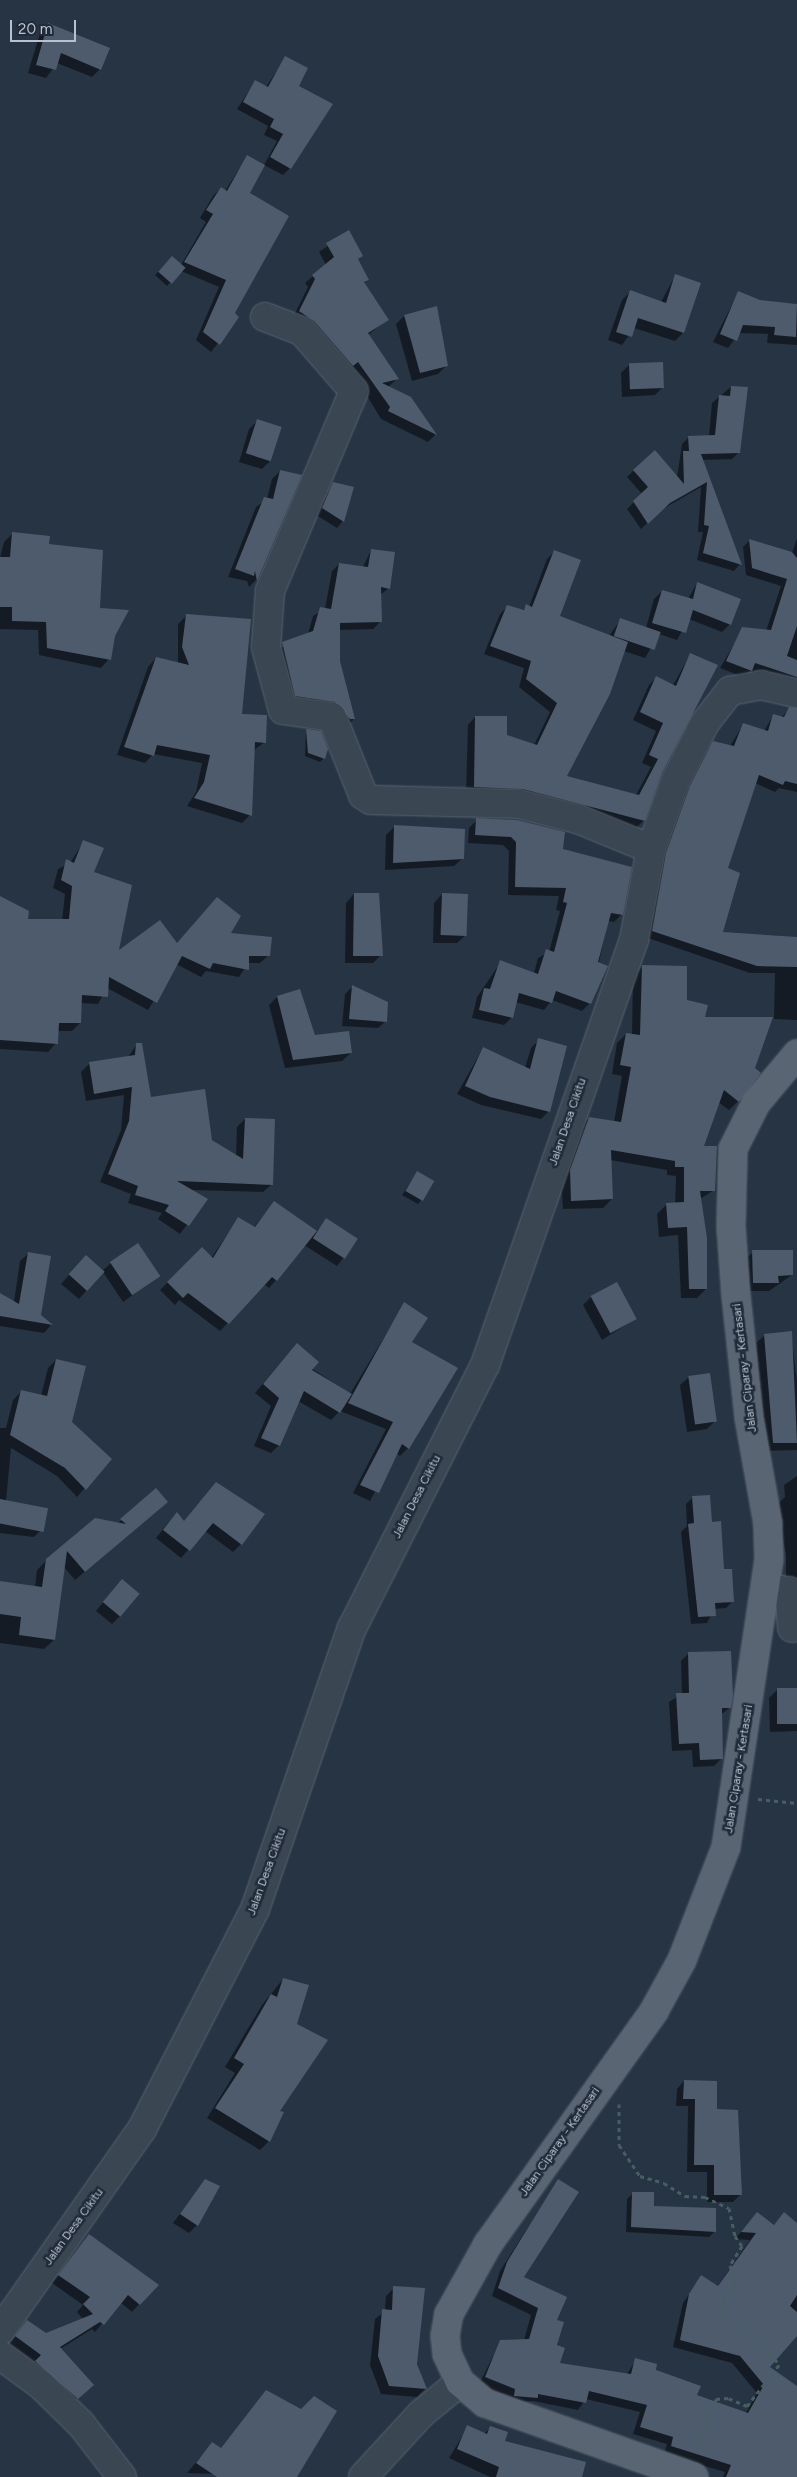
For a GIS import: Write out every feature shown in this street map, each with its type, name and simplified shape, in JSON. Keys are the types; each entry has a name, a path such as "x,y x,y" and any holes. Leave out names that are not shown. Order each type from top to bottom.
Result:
{"main road":[{"name":"Jalan Ciparay - Kertasari","path":"688,2475 485,2403 460,2382 447,2354 449,2314 488,2244 654,2011 673,1977 716,1880 737,1796 767,1588 768,1524 738,1315 731,1179 733,1149 745,1122 797,1054"}],"street":[{"path":"265,317 302,330 354,391 270,591 266,647 283,710 332,717 363,795 371,800 519,804 578,819 650,850"},
{"name":"Jalan Desa Cikitu","path":"0,2332 142,2129 254,1909 352,1628 485,1365 634,940 650,850 676,780 722,697 741,686 761,685 797,693"},
{"path":"767,1588 789,1591 792,1628"},
{"path":"0,2355 42,2385 81,2424 122,2477"},
{"path":"363,2477 421,2414 460,2382"}],"path":[{"path":"737,1796 797,1803"},
{"path":"620,2094 619,2145 640,2176 664,2183 685,2196 705,2197 729,2208 735,2236 742,2246 730,2265 735,2285 724,2300 722,2317 770,2352 780,2365 747,2406 728,2398 716,2399 688,2475"}],"building":[{"path":"48,23 110,48 101,70 61,53 56,70 36,65"},
{"path":"285,56 308,68 299,86 333,104 291,169 270,157 283,134 270,127 274,119 243,102 255,80 268,87"},
{"path":"247,155 265,165 250,193 289,216 235,313 239,317 220,345 203,332 226,280 184,262 213,214 206,210 221,187 227,191"},
{"path":"349,230 363,256 358,259 369,280 364,282 389,320 368,333 399,379 382,383 411,397 437,435 388,411 390,407 358,362 353,366 314,321 299,311 315,279 312,275 334,257 326,243"},
{"path":"172,256 186,268 172,284 158,272"},
{"path":"675,274 701,283 684,333 638,318 632,337 616,332 630,290 666,303"},
{"path":"738,291 760,300 797,304 796,337 774,335 775,327 743,325 737,341 720,334"},
{"path":"437,306 448,366 420,373 404,315"},
{"path":"663,362 664,388 630,389 629,363"},
{"path":"731,386 748,387 740,453 701,454 742,565 703,553 709,526 704,525 707,482 670,503 648,524 633,501 648,487 633,470 655,450 684,484 683,451 689,451 688,436 715,435 719,395 730,396"},
{"path":"257,419 282,427 271,461 246,453"},
{"path":"280,470 302,475 257,581 255,571 254,576 235,569 264,497 273,499"},
{"path":"333,482 354,487 344,522 322,508"},
{"path":"12,532 50,536 49,544 103,550 100,608 129,610 115,636 111,660 47,648 46,622 12,621 12,607 0,607 0,557 10,557"},
{"path":"749,539 792,552 797,558 797,626 787,656 797,660 797,677 755,663 752,671 726,661 742,627 771,630 787,579 752,568"},
{"path":"371,549 395,552 390,589 381,587 382,622 340,623 340,661 355,719 350,719 335,702 295,696 282,642 313,631 320,607 331,609 339,563 368,567"},
{"path":"554,550 581,560 560,616 628,642 610,694 567,776 639,795 658,759 649,755 663,723 640,712 656,676 676,686 690,653 718,665 662,773 645,821 523,789 474,787 475,716 507,716 507,735 537,745 557,703 526,679 531,661 490,646 507,605 524,610 526,604 532,607"},
{"path":"697,582 741,599 731,625 693,610 686,633 652,623 662,590 693,599"},
{"path":"186,614 251,619 242,714 267,715 266,743 255,742 252,816 194,798 204,782 210,755 157,745 154,756 124,747 156,657 189,665 182,647"},
{"path":"620,618 661,632 654,650 614,636"},
{"path":"789,707 797,708 797,784 785,781 783,785 759,775 728,868 740,873 723,932 797,937 797,967 757,966 652,931 666,853 690,786 713,741 734,746 743,723 768,731 773,714 784,717"},
{"path":"306,729 321,731 328,749 325,759 308,753"},
{"path":"476,818 517,820 565,832 563,849 632,867 623,915 611,913 598,962 608,966 591,1004 556,991 552,1003 519,993 513,1018 479,1010 484,988 490,989 500,960 538,974 546,949 554,952 567,903 563,902 566,888 515,887 516,842 511,837 475,835"},
{"path":"394,825 465,829 464,859 393,863"},
{"path":"83,840 104,848 94,872 132,885 119,950 160,920 177,943 217,897 241,916 231,933 272,937 270,956 249,956 249,970 213,963 210,969 182,956 157,1003 109,977 108,997 82,995 81,1023 59,1023 58,1044 0,1040 0,896 29,911 28,919 69,919 72,886 61,880 66,859 74,863"},
{"path":"354,893 379,893 383,956 353,956"},
{"path":"442,893 468,894 467,936 441,935"},
{"path":"642,965 687,966 687,1000 708,1005 705,1017 773,1017 755,1068 761,1073 739,1102 724,1090 704,1146 717,1146 715,1191 700,1191 707,1238 707,1289 689,1289 687,1227 668,1228 666,1203 684,1202 684,1167 675,1167 675,1161 611,1150 613,1199 571,1201 570,1170 589,1117 621,1122 631,1067 620,1065 626,1033 640,1035"},
{"path":"352,985 388,1002 387,1022 349,1019"},
{"path":"300,989 315,1035 349,1031 352,1053 293,1060 277,996"},
{"path":"538,1038 567,1046 550,1112 490,1097 465,1086 483,1047 530,1069"},
{"path":"136,1043 142,1043 151,1097 205,1089 212,1140 243,1159 245,1118 275,1119 273,1185 177,1181 208,1199 189,1226 165,1211 169,1205 135,1195 138,1186 108,1174 129,1121 132,1087 94,1094 89,1062 135,1055"},
{"path":"417,1171 434,1181 423,1201 405,1191"},
{"path":"274,1201 317,1231 277,1281 272,1277 229,1324 188,1293 183,1298 167,1282 202,1247 213,1258 238,1217 255,1227"},
{"path":"326,1218 358,1239 345,1259 313,1238"},
{"path":"138,1243 160,1276 132,1295 110,1262"},
{"path":"752,1250 793,1250 793,1275 778,1276 779,1283 753,1283"},
{"path":"28,1252 51,1256 41,1315 53,1325 0,1316 0,1293 19,1304"},
{"path":"86,1255 105,1272 87,1291 69,1274"},
{"path":"617,1282 637,1319 610,1333 591,1296"},
{"path":"404,1302 428,1318 412,1342 458,1368 409,1449 402,1444 379,1493 360,1485 393,1422 348,1403"},
{"path":"792,1331 797,1443 773,1443 764,1334"},
{"path":"297,1343 319,1362 312,1370 352,1394 340,1413 304,1391 280,1446 261,1438 279,1398 263,1384"},
{"path":"56,1359 86,1366 72,1422 112,1459 86,1490 65,1468 10,1435 21,1390 47,1396"},
{"path":"710,1373 717,1422 695,1425 688,1376"},
{"path":"216,1482 265,1514 242,1545 213,1523 190,1551 163,1530 177,1512 184,1521"},
{"path":"156,1488 168,1502 85,1572 67,1551 55,1640 19,1635 21,1617 0,1614 0,1581 42,1587 46,1559 95,1518 126,1524 120,1519"},
{"path":"710,1495 712,1522 721,1521 724,1569 732,1569 734,1602 715,1603 716,1616 698,1617 688,1524 694,1523 692,1496"},
{"path":"0,1499 48,1508 44,1532 0,1523"},
{"path":"122,1579 140,1594 120,1617 103,1602"},
{"path":"731,1651 733,1696 731,1708 722,1708 723,1759 700,1760 699,1743 679,1744 676,1693 689,1693 688,1652"},
{"path":"777,1688 797,1688 797,1724 777,1724"},
{"path":"283,1978 309,1985 297,2024 328,2040 280,2111 284,2112 270,2142 215,2108 244,2064 234,2058 271,1994 277,1997"},
{"path":"684,2080 717,2081 717,2109 738,2110 742,2195 714,2195 714,2165 694,2165 695,2099 683,2099"},
{"path":"205,2179 220,2186 198,2226 180,2214"},
{"path":"558,2179 579,2192 524,2277 567,2297 557,2320 564,2322 557,2345 565,2348 560,2363 631,2374 635,2358 657,2364 656,2370 701,2386 697,2395 748,2413 764,2385 740,2356 680,2340 689,2294 701,2275 718,2286 756,2233 741,2232 757,2212 774,2225 784,2212 797,2223 797,2295 790,2306 797,2312 797,2336 770,2367 797,2386 797,2477 726,2477 731,2465 671,2446 673,2437 640,2427 647,2405 589,2391 586,2403 538,2394 538,2398 514,2396 515,2389 485,2377 500,2340 529,2339 538,2308 498,2288 507,2262"},
{"path":"632,2192 654,2192 654,2206 716,2208 716,2232 631,2227"},
{"path":"89,2234 159,2285 140,2305 128,2295 104,2325 100,2322 60,2347 94,2385 78,2399 35,2361 41,2355 15,2336 27,2320 46,2333 93,2314 83,2304 90,2297 58,2275"},
{"path":"393,2286 425,2288 417,2364 427,2389 389,2386 378,2356 382,2309 392,2310"},
{"path":"266,2390 301,2409 314,2396 337,2411 297,2477 217,2477 196,2463 212,2442 221,2448"},
{"path":"467,2425 487,2434 490,2426 508,2432 505,2441 586,2462 582,2477 496,2477 499,2467 457,2449"}]}
